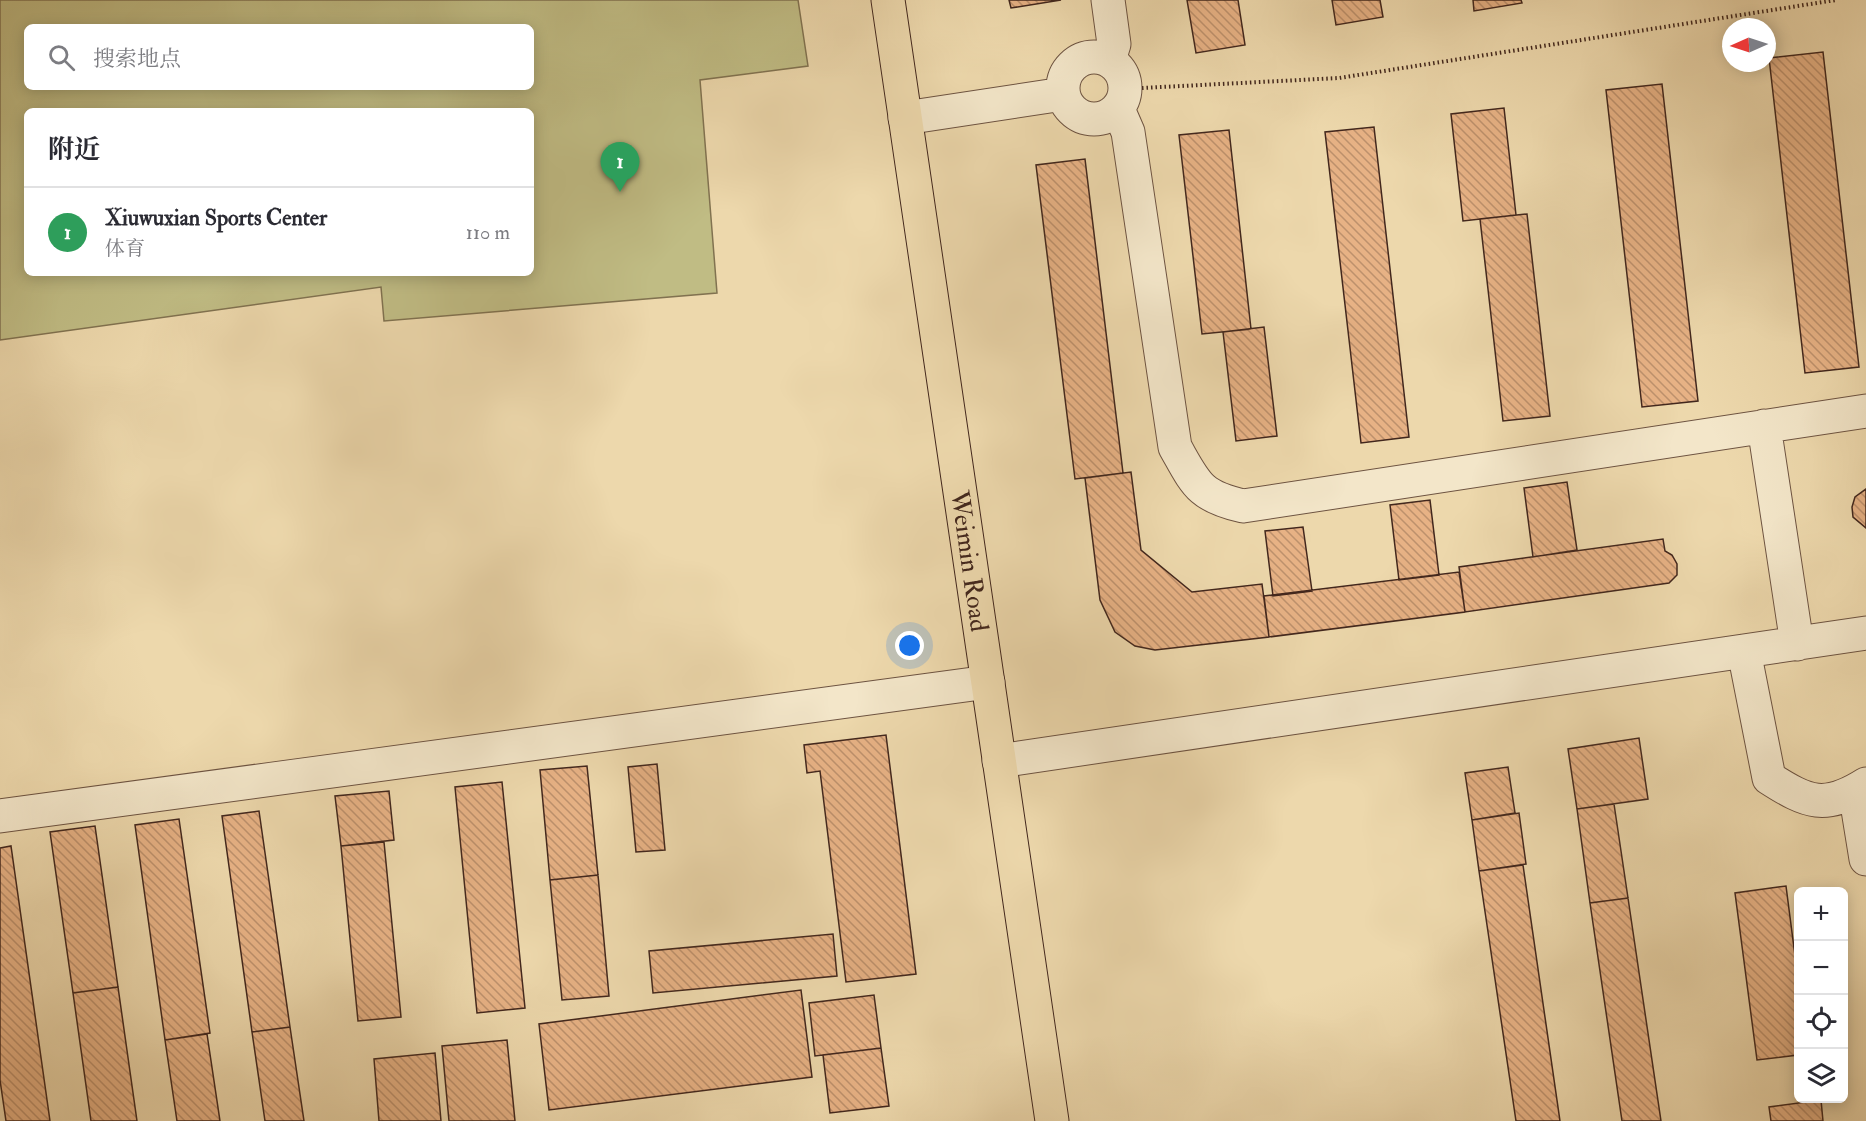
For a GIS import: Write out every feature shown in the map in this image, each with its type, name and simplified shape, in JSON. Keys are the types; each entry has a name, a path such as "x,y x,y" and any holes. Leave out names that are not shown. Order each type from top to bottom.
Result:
{"main road":[{"name":"Weimin Road","path":"888,0 1052,1121"}],"street":[{"path":"1108,0 1114,44 1109,60"},
{"path":"1122,99 1109,116 1087,118 1076,114 1068,105 1063,94 1067,72 1076,61 1089,56 1109,60 1123,75 1122,99 1175,447 1197,485 1217,500 1243,506 1866,411"},
{"path":"905,118 1063,94"},
{"path":"1764,426 1797,644"},
{"path":"999,761 1866,633"},
{"path":"1744,651 1769,778 1800,798 1829,801 1860,788 1866,859"},
{"path":"0,816 988,682"}],"path":[{"path":"1122,99 1339,78 1836,0"}],"shaded area":[{"path":"0,0 798,0 808,66 700,80 717,293 384,321 381,287 0,340"}],"building":[{"path":"1009,0 1061,0 1011,8"},
{"path":"1187,0 1238,0 1245,45 1196,53"},
{"path":"1332,0 1380,0 1383,17 1336,25"},
{"path":"1473,0 1521,0 1522,3 1474,11"},
{"path":"1823,52 1859,367 1805,373 1771,72 1776,72 1776,57"},
{"path":"1662,84 1698,401 1642,407 1606,90"},
{"path":"1504,108 1516,215 1463,221 1451,114"},
{"path":"1374,127 1409,437 1361,443 1325,132"},
{"path":"1229,130 1251,329 1202,334 1179,135"},
{"path":"1085,159 1123,473 1075,479 1036,165"},
{"path":"1527,214 1550,416 1503,421 1480,219"},
{"path":"1264,327 1277,436 1236,441 1223,332"},
{"path":"1131,472 1141,550 1192,592 1262,584 1269,637 1155,650 1135,646 1115,632 1100,600 1085,478"},
{"path":"1567,482 1577,550 1533,557 1524,488"},
{"path":"1866,489 1866,528 1853,517 1852,507 1855,497"},
{"path":"1430,500 1439,575 1399,580 1390,505"},
{"path":"1303,527 1312,591 1273,596 1265,531"},
{"path":"1663,539 1665,551 1672,555 1677,564 1677,575 1669,583 1465,612 1459,567"},
{"path":"1459,572 1465,612 1269,637 1264,596"},
{"path":"886,735 916,974 846,982 820,771 807,773 804,745"},
{"path":"1639,738 1648,799 1577,809 1568,749"},
{"path":"657,764 665,850 636,852 628,767"},
{"path":"587,766 598,875 550,880 540,770"},
{"path":"1508,767 1515,813 1472,820 1465,773"},
{"path":"502,782 525,1008 477,1013 455,787"},
{"path":"389,791 394,840 341,846 335,796"},
{"path":"1614,804 1628,898 1590,903 1577,809"},
{"path":"259,811 290,1027 252,1032 222,816"},
{"path":"1519,813 1526,864 1479,871 1472,820"},
{"path":"179,819 210,1033 165,1040 135,825"},
{"path":"95,826 118,987 73,993 50,832"},
{"path":"384,842 401,1017 358,1021 341,846"},
{"path":"11,846 50,1121 6,1121 0,1080 0,848"},
{"path":"1523,865 1560,1121 1516,1121 1479,871"},
{"path":"598,875 609,996 562,1000 550,880"},
{"path":"1786,886 1794,948 1794,1055 1757,1060 1735,893"},
{"path":"1628,898 1661,1121 1622,1121 1590,903"},
{"path":"833,934 837,976 653,993 649,951"},
{"path":"118,987 137,1121 91,1121 73,993"},
{"path":"801,990 812,1077 549,1110 539,1024"},
{"path":"874,995 881,1048 815,1056 809,1003"},
{"path":"290,1027 304,1121 265,1121 252,1032"},
{"path":"207,1034 220,1121 177,1121 165,1040"},
{"path":"507,1040 515,1121 449,1121 442,1046"},
{"path":"881,1048 889,1106 830,1113 823,1055"},
{"path":"435,1053 441,1121 379,1121 374,1059"},
{"path":"1821,1103 1823,1121 1771,1121 1769,1107"}],"place":[{"name":"Xiuwuxian Sports Center","path":"620,192"}]}
